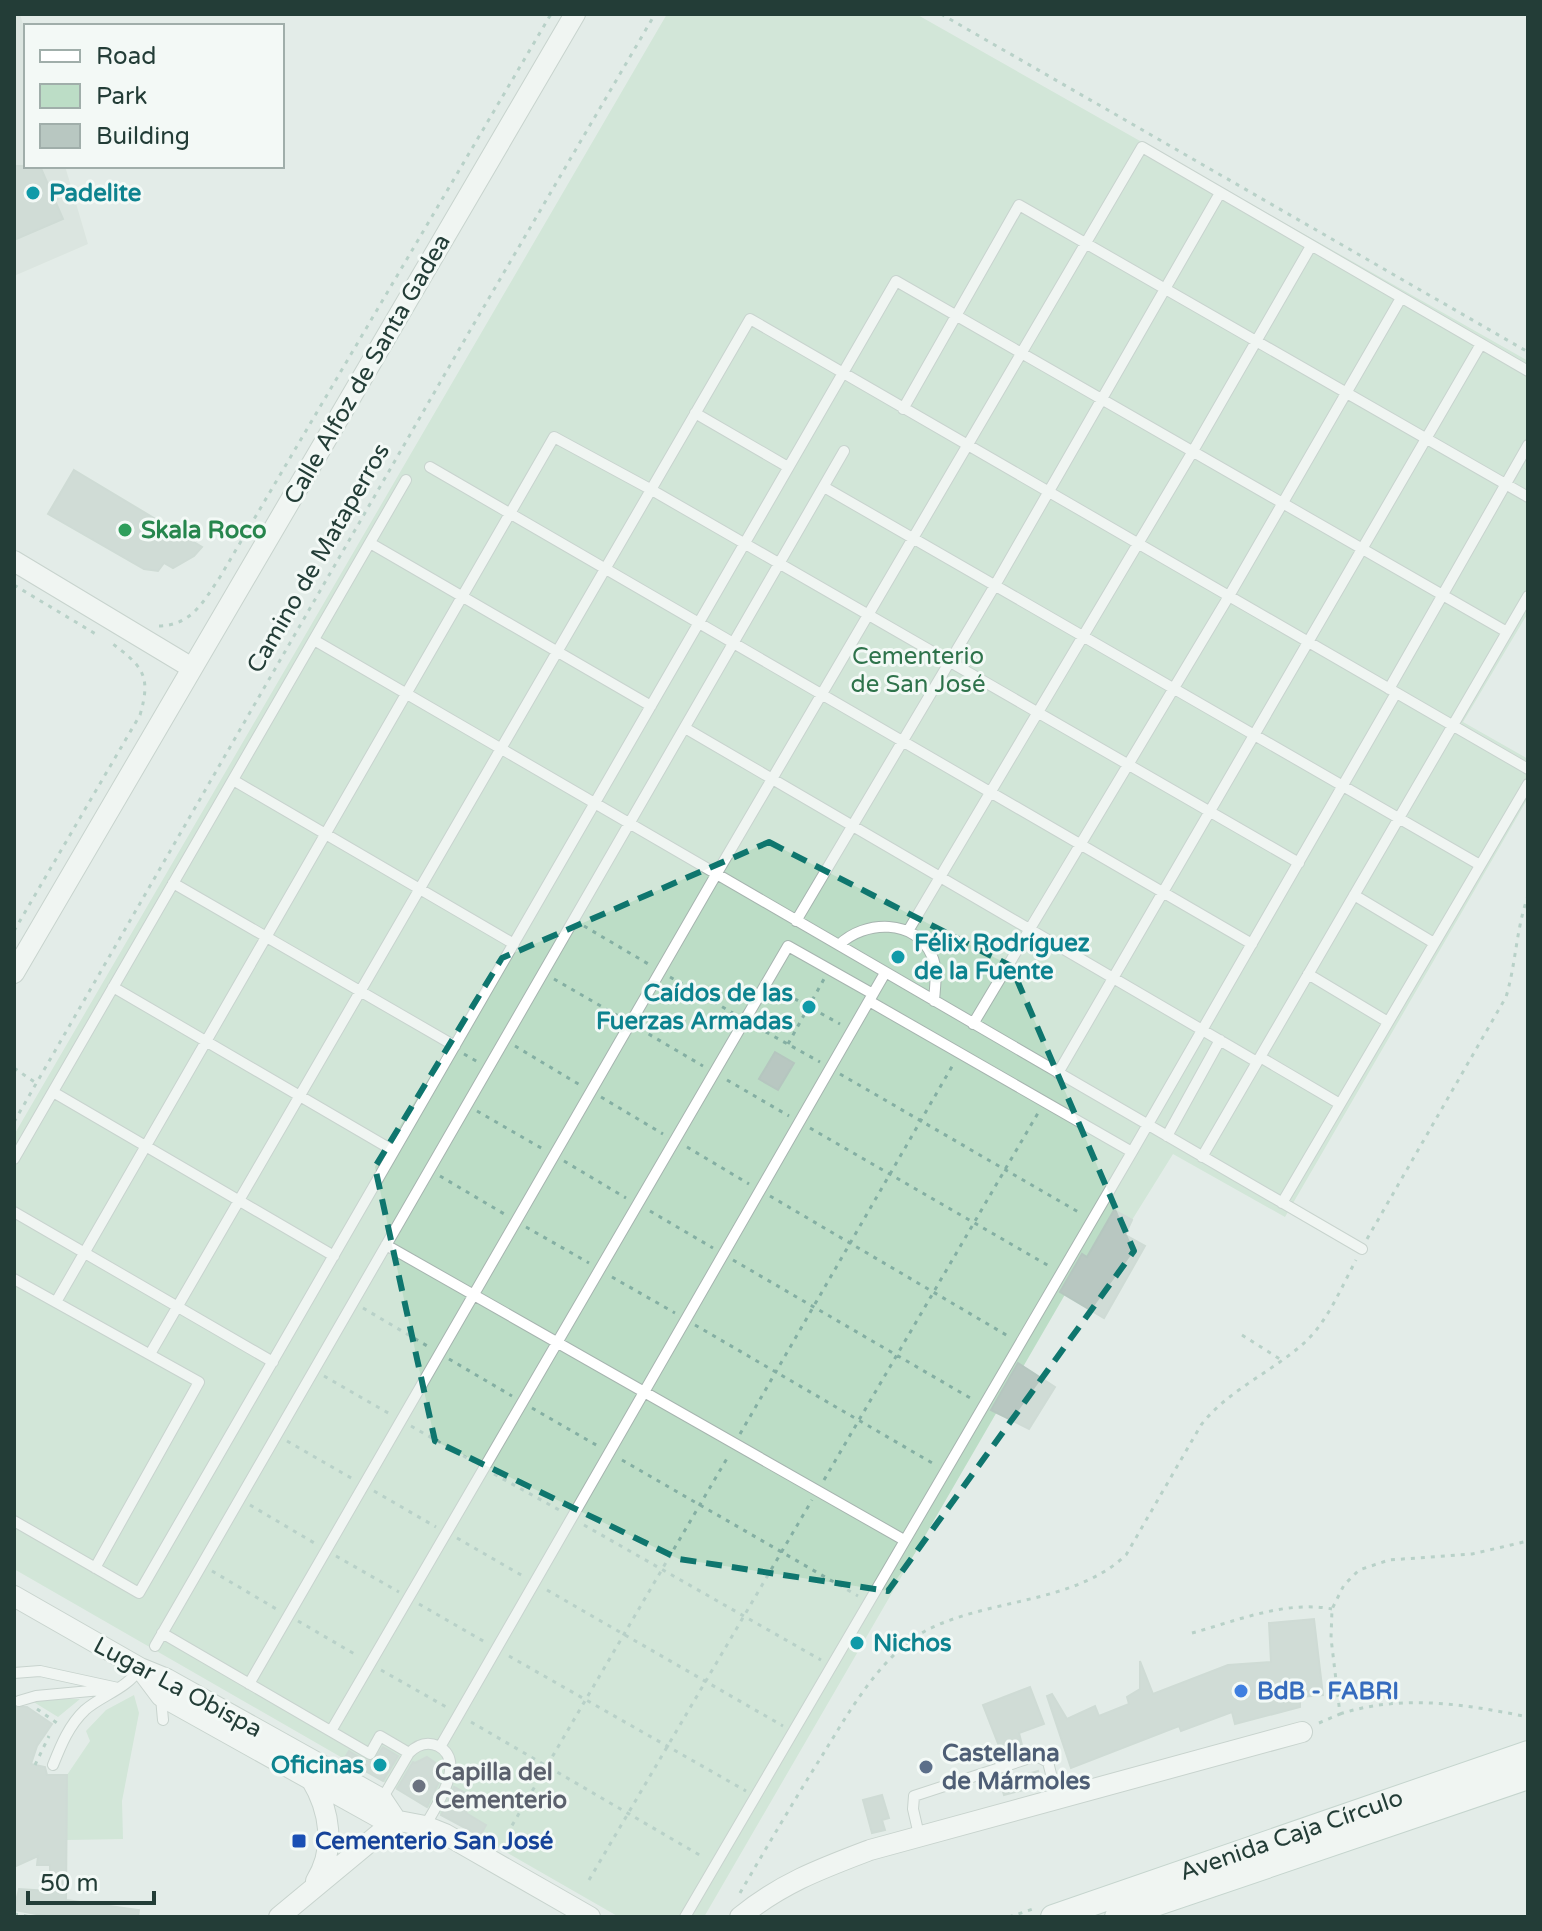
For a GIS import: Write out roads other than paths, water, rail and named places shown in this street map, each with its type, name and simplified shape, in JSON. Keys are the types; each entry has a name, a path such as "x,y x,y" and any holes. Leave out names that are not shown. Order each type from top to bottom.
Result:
{"main road":[{"name":"Avenida Caja Círculo","path":"1053,1917 1528,1753"},
{"name":"Avenida Caja Círculo","path":"1117,1917 1528,1777"}],"street":[{"name":"Calle Alfoz de Santa Gadea","path":"14,973 575,14"},
{"path":"14,561 192,668"},
{"name":"Lugar La Obispa","path":"14,1596 382,1799 396,1820"},
{"path":"140,1668 161,1696 378,1817 425,1826 445,1834 590,1917"},
{"path":"740,1917 760,1901 805,1875 919,1835 1302,1732"},
{"path":"309,1891 327,1857 328,1838 324,1809 311,1779"},
{"path":"279,1917 396,1820"}],"lane":[{"path":"249,1684 717,873 1142,147 1528,371"},
{"path":"796,921 994,587 1220,193"},
{"path":"903,409 1019,205 1528,497"},
{"path":"908,931 1311,246"},
{"path":"14,1521 139,1593 896,281 1507,632"},
{"path":"973,1024 1229,596 1401,298"},
{"path":"150,1354 750,319 1528,769"},
{"path":"1058,1073 1481,344"},
{"path":"695,413 788,467"},
{"path":"56,1302 554,437 650,489 1299,863"},
{"path":"685,1917 1343,788 1443,594 1528,445"},
{"path":"155,1646 844,451"},
{"path":"430,467 1252,944"},
{"path":"14,1159 406,480"},
{"path":"824,487 1480,865"},
{"path":"370,543 651,706"},
{"path":"1202,1157 1528,596"},
{"path":"314,640 1362,1249"},
{"path":"685,728 1220,1040 1340,1104"},
{"path":"233,780 514,944"},
{"path":"1282,1203 1528,784"},
{"path":"173,883 454,1047"},
{"path":"1354,895 1434,943"},
{"path":"839,945 847,937 869,929 885,927 908,931 922,942 933,958 934,1001"},
{"path":"331,1731 788,946 830,969 959,1052 1132,1152"},
{"path":"440,1747 885,973"},
{"path":"1308,974 1388,1022"},
{"path":"113,987 394,1151"},
{"path":"1167,1136 1220,1040"},
{"path":"53,1092 334,1256"},
{"path":"14,1212 273,1362"},
{"path":"386,1245 904,1540"},
{"path":"14,1279 199,1382 95,1568"},
{"path":"162,1633 370,1754 380,1736 409,1753"},
{"path":"53,1765 65,1735 84,1711 133,1680 140,1668"},
{"path":"14,1673 40,1671 118,1688"},
{"path":"21,1700 118,1688"},
{"path":"161,1696 163,1720"},
{"path":"382,1799 409,1753 421,1745 440,1747 449,1759 450,1773 445,1791 425,1826"},
{"path":"919,1835 913,1809 914,1796 1036,1756 1048,1762 1057,1798"}],"place":[{"name":"Padelite","path":"33,193"},
{"name":"Skala Roco","path":"125,530"},
{"name":"Félix Rodríguez de la Fuente","path":"898,957"},
{"name":"Caídos de las Fuerzas Armadas","path":"809,1007"},
{"name":"Nichos","path":"857,1643"},
{"name":"BdB - FABRI","path":"1241,1691"},
{"name":"Oficinas","path":"380,1765"},
{"name":"Castellana de Mármoles","path":"926,1767"},
{"name":"Capilla del Cementerio","path":"419,1786"},
{"name":"Cementerio San José","path":"299,1841"}],"park label":[{"name":"Cementerio de San José","path":"918,670"}]}
